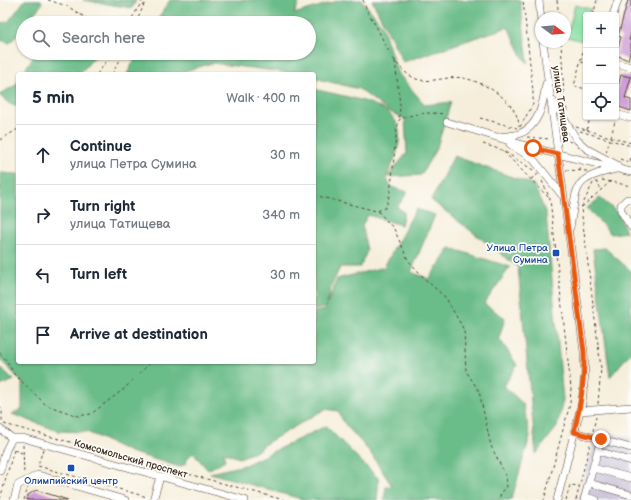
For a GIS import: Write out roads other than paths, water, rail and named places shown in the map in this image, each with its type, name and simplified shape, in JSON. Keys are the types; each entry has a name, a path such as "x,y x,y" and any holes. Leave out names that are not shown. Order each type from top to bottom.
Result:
{"street":[{"path":"539,0 540,12"},
{"path":"615,12 618,0"},
{"name":"улица Татищева","path":"545,48 584,352 584,373 580,411 557,500"},
{"path":"619,64 631,67"},
{"path":"496,137 520,130 533,124 541,112 548,78"},
{"path":"550,96 577,140 587,149 630,172"},
{"path":"619,115 631,118"},
{"path":"447,122 505,140 630,172"},
{"path":"505,140 533,159 563,196"},
{"path":"569,234 577,188 584,178 594,177 618,168"},
{"path":"631,199 627,199 621,205 621,211 631,227"},
{"path":"580,411 631,407"},
{"path":"0,471 6,450 12,438 1,426"},
{"path":"574,432 631,448"},
{"name":"Комсомольский проспект","path":"12,438 38,442 245,500"},
{"path":"596,500 584,498 601,439"},
{"path":"598,452 631,461"},
{"path":"593,468 631,478"},
{"path":"14,500 18,485 38,475 125,500"},
{"path":"154,499 160,477"},
{"path":"589,483 631,495"}],"place":[{"name":"Улица Петра Сумина","path":"556,253"},
{"name":"Олимпийский центр","path":"71,468"}]}
